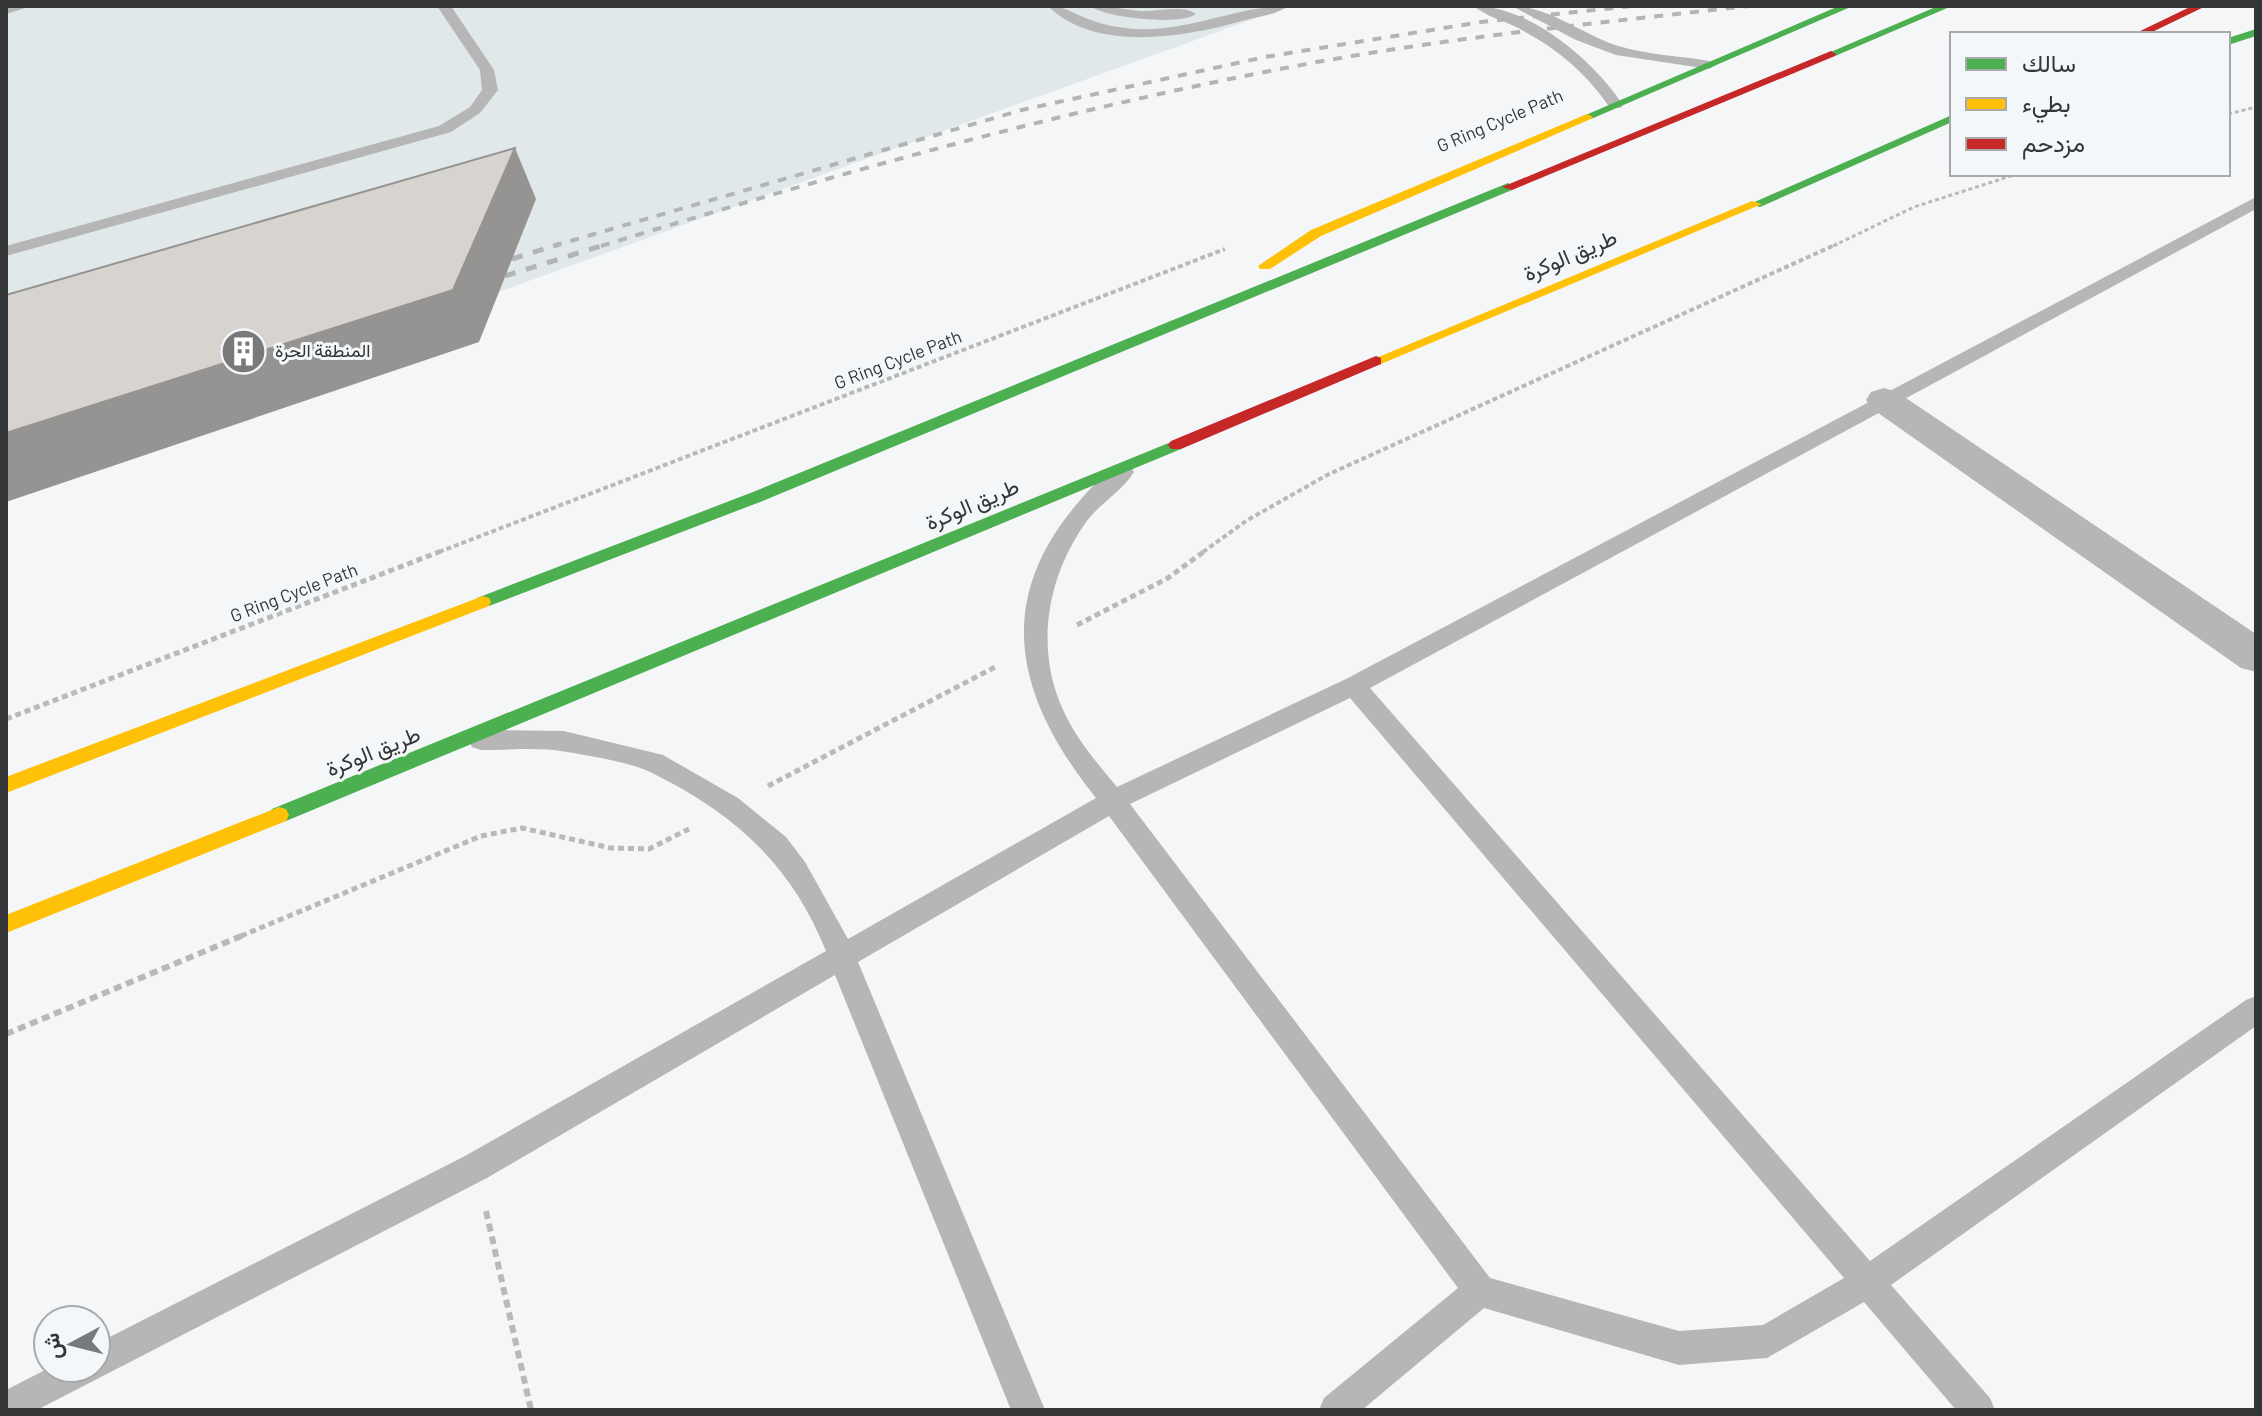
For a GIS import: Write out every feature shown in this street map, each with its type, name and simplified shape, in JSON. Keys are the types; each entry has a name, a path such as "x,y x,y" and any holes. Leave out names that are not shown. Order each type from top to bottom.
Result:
{"highway":[{"path":"1165,330 1316,233 1848,6"},
{"path":"6,785 759,496 1947,6"},
{"path":"2143,32 2201,6"},
{"path":"2230,41 2256,32"},
{"name":"طريق الوكرة","path":"6,924 467,739 1827,174 1950,119"},
{"path":"1827,174 1950,137"}],"street":[{"path":"1884,400 2256,656"}],"lane":[{"path":"6,10 25,6"},
{"path":"6,251 445,129 475,110 490,90 487,70 444,6"},
{"path":"1055,6 1071,16 1110,30 1154,33 1198,29 1281,6"},
{"path":"1097,6 1161,16 1227,6"},
{"path":"1481,6 1570,54 1600,79 1615,105"},
{"path":"1519,6 1581,37 1621,52 1709,65"},
{"path":"112,1354 476,1167 1113,801 1354,686 1884,400 2142,266 2256,202"},
{"path":"1143,459 1110,482 1084,508 1061,538 1046,572 1033,648 1046,699 1072,751 1113,801 1480,1291 1679,1348 1767,1341 1868,1282 2256,1009"},
{"path":"1354,686 1978,1410"},
{"path":"467,739 564,741 654,762 729,806 777,845 813,896 841,958 1028,1410"},
{"path":"1336,1410 1480,1291"},
{"path":"6,1408 53,1384"}],"path":[{"path":"2230,114 2256,107"},
{"name":"G Ring Cycle Path","path":"6,719 1228,248"},
{"path":"476,1167 531,1410"}],"shaded area":[{"path":"6,6 1289,6 6,470"}],"building":[{"path":"515,148 453,290 6,433 6,295"}],"railway":[{"path":"553,246 1022,110 1265,57 1481,22 1632,6"},
{"path":"601,246 936,149 1190,87 1393,49 1749,6"},
{"path":"512,259 560,244"},
{"path":"505,276 607,244"}],"traffic: fast":[{"path":"1587,117 1848,6"},
{"path":"1831,54 1947,6"},
{"path":"2230,41 2256,32"},
{"path":"1756,204 1950,119"},
{"path":"483,602 759,496 1508,187"},
{"path":"279,815 1176,445"}],"traffic: slow":[{"path":"1265,266 1316,233 1587,117"},
{"path":"1376,361 1756,204"},
{"path":"6,785 483,602"},
{"path":"6,924 279,815"}],"traffic: jam":[{"path":"2143,32 2201,6"},
{"path":"1508,187 1831,54"},
{"path":"1176,445 1376,361"}],"place":[{"name":"المنطقة الحرة","path":"244,351"}]}
